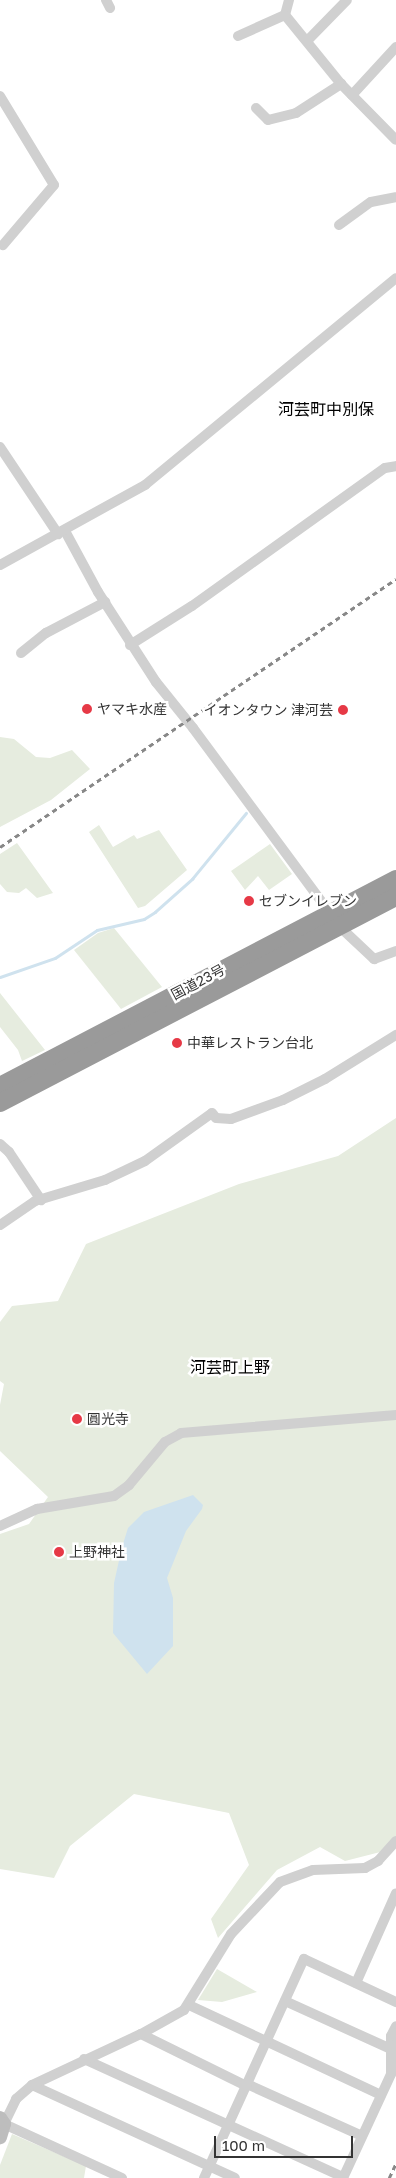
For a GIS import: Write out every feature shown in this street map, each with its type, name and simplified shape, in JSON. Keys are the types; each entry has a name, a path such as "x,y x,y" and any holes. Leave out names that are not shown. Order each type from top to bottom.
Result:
{"highway":[{"name":"国道23号","path":"0,1103 335,920 396,879"},
{"name":"国道23号","path":"0,1086 335,920 396,897"}],"street":[{"path":"289,0 286,15 306,42 341,84 396,140"},
{"path":"306,42 347,0"},
{"path":"238,36 286,15"},
{"path":"352,95 396,47"},
{"path":"256,108 268,120 296,113 341,84"},
{"path":"0,96 54,185 1,247"},
{"path":"339,225 371,202 396,197"},
{"path":"0,565 125,498 165,470 396,278"},
{"path":"0,447 61,533 130,645 335,920 374,960 396,951"},
{"path":"130,645 198,602 385,468 396,466"},
{"path":"21,652 46,633 105,602"},
{"path":"0,1225 41,1200 105,1180 145,1162 212,1113 216,1118 231,1120 283,1100 396,1035"},
{"path":"0,1144 9,1152 41,1200"},
{"path":"1,1524 37,1509 114,1496 129,1485 160,1447 181,1433 396,1415"},
{"path":"122,2178 2,2126 16,2099 32,2085 140,2034 189,2005 231,1934 280,1882 313,1870 371,1865 396,1841"},
{"path":"356,1983 396,1893"},
{"path":"204,2178 304,1960 396,2002"},
{"path":"285,2001 392,2049"},
{"path":"189,2005 381,2095"},
{"path":"84,2059 343,2178 391,2074 391,2036 396,2026"},
{"path":"140,2034 247,2085 362,2136"},
{"path":"32,2085 235,2178"}],"shaded area":[{"path":"0,737 14,739 36,757 50,758 72,750 90,769 51,800 0,827"},
{"path":"99,825 113,847 134,835 137,839 159,830 187,870 145,906 138,908 89,832"},
{"path":"17,843 53,893 37,898 26,888 19,893 7,892 0,884 0,854"},
{"path":"270,844 292,874 269,890 258,876 245,890 231,871"},
{"path":"114,928 162,987 121,1009 74,950 98,933"},
{"path":"0,993 45,1050 22,1061 18,1050 0,1027"},
{"path":"396,1118 396,1848 345,1861 320,1847 277,1870 218,1938 211,1919 249,1865 229,1813 134,1794 70,1846 54,1878 0,1869 0,1534 29,1524 48,1497 0,1451 0,1405 4,1384 0,1381 0,1322 12,1306 58,1301 86,1244 239,1184 338,1156"},
{"path":"217,1969 257,1992 222,2002 198,2000"},
{"path":"12,2134 86,2166 84,2178 0,2178 0,2165"}],"water":[{"path":"193,1495 203,1505 202,1509 186,1531 167,1578 173,1598 173,1646 147,1674 113,1633 114,1583 122,1547 128,1528 144,1512"}],"waterway":[{"path":"0,977 55,958 97,930 144,919 155,912 192,879 246,813"}],"railway":[{"path":"0,847 396,579"},
{"path":"389,2178 396,2163"}],"place":[{"name":"ヤマキ水産","path":"87,709"},
{"name":"イオンタウン 津河芸","path":"343,710"},
{"name":"セブンイレブン","path":"249,901"},
{"name":"中華レストラン台北","path":"177,1043"},
{"name":"圓光寺","path":"77,1419"},
{"name":"上野神社","path":"59,1552"}],"district":[{"name":"河芸町中別保","path":"326,409"},
{"name":"河芸町上野","path":"230,1367"}]}
